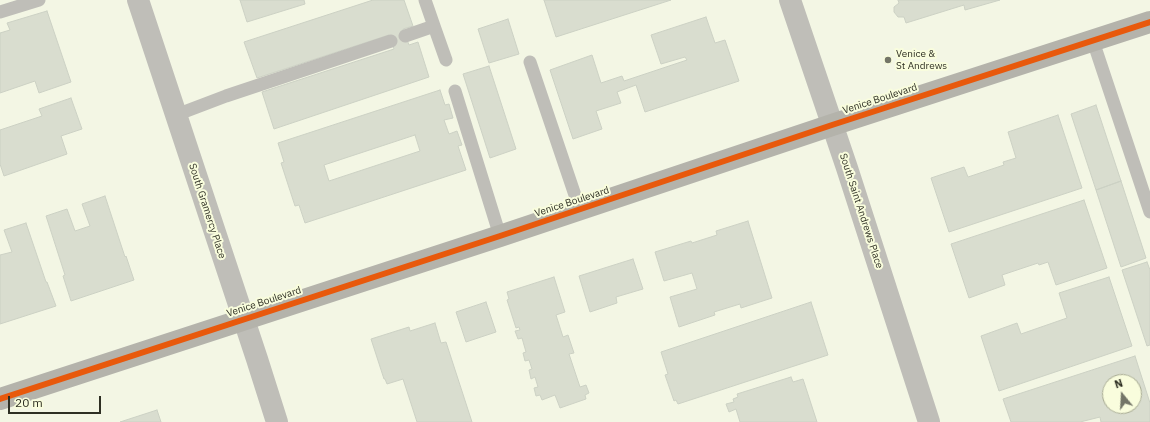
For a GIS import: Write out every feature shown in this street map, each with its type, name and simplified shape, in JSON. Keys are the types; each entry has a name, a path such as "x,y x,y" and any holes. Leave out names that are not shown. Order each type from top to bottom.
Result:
{"main road":[{"name":"Venice Boulevard","path":"0,399 1150,22"}],"street":[{"name":"South Gramercy Place","path":"138,0 276,422"},
{"name":"South Saint Andrews Place","path":"790,0 930,422"}],"lane":[{"path":"0,12 39,0"},
{"path":"425,0 446,60"},
{"path":"406,36 434,26"},
{"path":"176,115 226,96 391,41"},
{"path":"1093,41 1150,212"},
{"path":"530,62 580,210"},
{"path":"455,91 500,236"}],"building":[{"path":"240,0 304,0 305,4 247,22"},
{"path":"373,0 404,0 413,26 403,29 409,45 418,42 429,77 274,129 262,92 394,49 389,35 257,78 244,42"},
{"path":"544,0 671,0 556,37"},
{"path":"898,0 1000,0 965,10 964,5 906,23 904,17 898,17 894,12 894,7 899,3"},
{"path":"47,11 71,82 39,93 35,81 0,93 0,33 10,30 7,23"},
{"path":"706,17 715,43 725,40 739,81 645,112 636,85 617,92 621,103 596,111 602,129 573,139 550,70 592,55 601,83 622,76 624,81 687,60 685,57 661,64 651,35"},
{"path":"508,19 519,54 489,63 478,29"},
{"path":"489,66 516,149 490,158 463,74"},
{"path":"440,90 445,105 449,104 453,118 444,120 449,134 457,131 462,145 458,146 466,170 305,223 299,205 295,206 281,163 284,162 278,143","holes":["415,135 420,151 329,181 324,165"]},
{"path":"71,98 82,129 61,136 67,154 4,176 0,164 0,130 42,116 39,109"},
{"path":"1096,105 1121,181 1096,190 1071,114"},
{"path":"1058,115 1082,188 949,232 931,178 964,167 968,177 1004,165 1003,162 1016,158 1008,132"},
{"path":"1121,181 1146,258 1121,267 1096,190"},
{"path":"105,196 134,280 71,301 63,276 65,275 46,216 67,209 75,231 90,226 82,204"},
{"path":"1084,200 1107,268 1056,285 1048,262 1039,265 1038,263 1002,275 1005,285 969,298 951,244"},
{"path":"748,221 772,298 741,308 740,304 714,312 715,315 679,327 670,297 697,289 692,273 664,281 655,252 717,235 716,231"},
{"path":"26,223 46,282 56,306 0,324 0,255 12,252 4,230"},
{"path":"633,259 643,289 616,297 617,303 590,312 579,276"},
{"path":"1147,262 1150,270 1150,345 1147,346 1122,270"},
{"path":"554,277 565,312 556,315 563,337 568,335 574,353 569,354 580,387 586,385 589,393 585,395 586,399 560,408 555,395 542,400 540,395 536,396 534,388 538,387 535,377 531,379 529,370 532,369 529,360 525,361 523,353 526,352 522,338 518,339 515,331 520,330 519,327 516,328 507,300 509,299 507,292"},
{"path":"1109,277 1132,346 999,391 981,336 1017,323 1021,334 1067,318 1059,293"},
{"path":"486,302 496,332 466,342 456,312"},
{"path":"811,302 828,355 678,404 676,400 674,401 665,375 668,374 661,352"},
{"path":"435,323 441,343 446,342 472,422 417,422 403,379 387,384 384,379 371,339 409,327 410,331"},
{"path":"1135,356 1141,374 1102,374 1102,414 1142,414 1142,378 1150,403 1150,422 1101,422 1100,417 1080,422 1011,422 1003,399"},
{"path":"791,377 793,382 803,379 817,422 740,422 736,409 729,412 726,404 734,402 733,399 738,397 737,394"},
{"path":"157,410 161,422 120,422"}],"cycle path":[{"path":"0,399 1150,22"}],"place":[{"name":"Venice & St Andrews","path":"888,60"}]}
